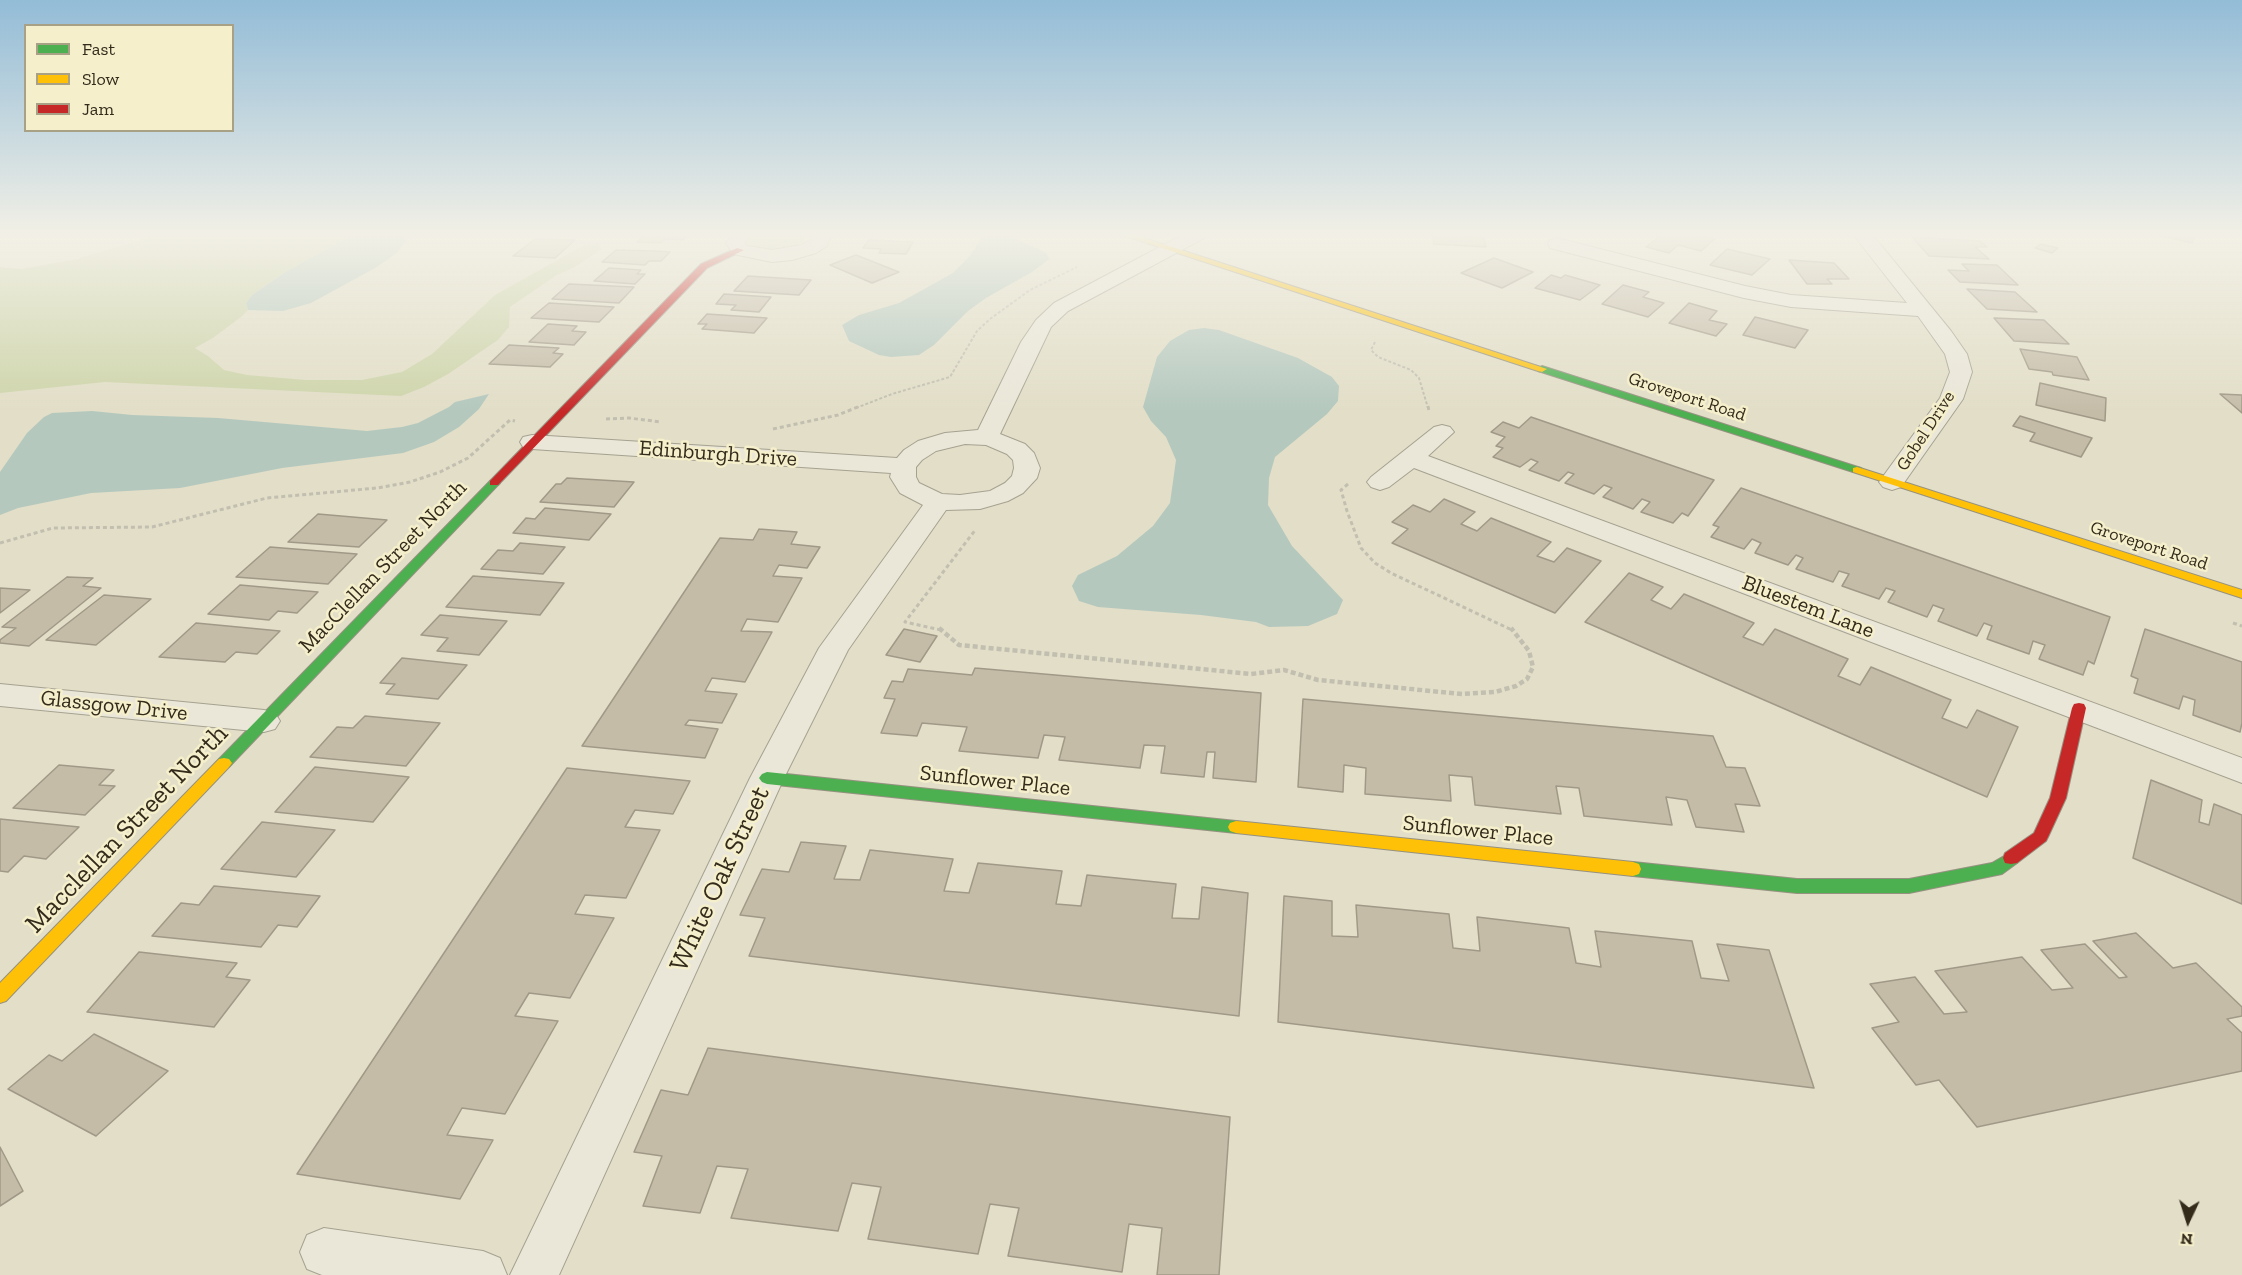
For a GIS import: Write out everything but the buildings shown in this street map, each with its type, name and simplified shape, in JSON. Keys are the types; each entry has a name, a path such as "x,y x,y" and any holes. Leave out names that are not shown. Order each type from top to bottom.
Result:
{"street":[{"name":"MacClellan Street North","path":"264,721 678,292"},
{"path":"986,438 1043,324 1061,307 1089,292"},
{"name":"Groveport Road","path":"1304,292 2242,594"},
{"path":"1749,292 1791,301 1924,310"},
{"name":"Gobel Drive","path":"1892,482 1951,399 1961,372 1956,354 1910,292"},
{"path":"1380,482 1411,458 1435,424"},
{"path":"986,438 1003,442 1016,449 1025,458 1027,468 1024,478 1014,488 999,496 980,501 939,502 921,496 909,488 903,477 904,465 920,450 945,440 986,438"},
{"name":"Edinburgh Drive","path":"532,442 904,465"},
{"name":"Bluestem Lane","path":"1411,458 2242,771"},
{"name":"White Oak Street","path":"534,1275 767,778 834,648 939,502"},
{"name":"Glassgow Drive","path":"0,695 264,721"},
{"name":"Sunflower Place","path":"767,778 1797,886 1909,886 1996,869 2040,837 2058,798 2079,708"},
{"name":"Macclellan Street North","path":"0,995 264,721"},
{"path":"324,1252 483,1275"}],"path":[{"path":"1379,337 1371,350 1378,357 1416,374 1435,424"},
{"path":"977,528 905,622 939,628 959,645 1251,674 1284,670 1318,680 1462,694 1495,692 1516,686 1527,679 1533,667 1529,651 1511,628 1391,573 1375,563 1361,548 1341,490 1350,482"}],"green space":[{"path":"0,292 256,292 246,303 248,310 241,317 195,348 224,370 247,375 305,380 362,380 402,372 432,354 499,292 531,292 510,307 509,327 498,340 448,374 401,396 105,382 0,393"}],"shaded area":[{"path":"256,292 330,292 311,303 283,311 248,310 246,303"},
{"path":"918,292 996,292 968,311 934,345 919,355 891,357 879,355 849,341 842,325 859,315 899,303"},
{"path":"1204,328 1219,330 1298,358 1332,377 1339,386 1338,401 1327,414 1275,457 1269,478 1268,505 1292,546 1343,600 1337,614 1308,626 1269,627 1256,622 1201,615 1098,607 1079,601 1072,586 1078,575 1117,556 1153,526 1170,503 1176,460 1166,437 1151,421 1143,407 1157,357 1170,341 1189,330"},
{"path":"489,394 479,409 459,427 434,442 403,453 282,468 180,488 91,493 18,508 0,515 0,472 27,433 44,417 52,413 92,411 218,418 367,431 418,423 455,402"}],"traffic: fast":[{"path":"1542,369 1857,470"},
{"path":"224,763 494,483"},
{"path":"767,778 1236,827"},
{"path":"1633,869 1797,886 1909,886 1996,869 2011,858"}],"traffic: slow":[{"path":"1305,292 1542,369"},
{"path":"1857,470 2242,594"},
{"path":"0,995 224,763"},
{"path":"1236,827 1633,869"}],"traffic: jam":[{"path":"494,483 678,292"},
{"path":"2011,858 2040,837 2058,798 2079,708"}]}
